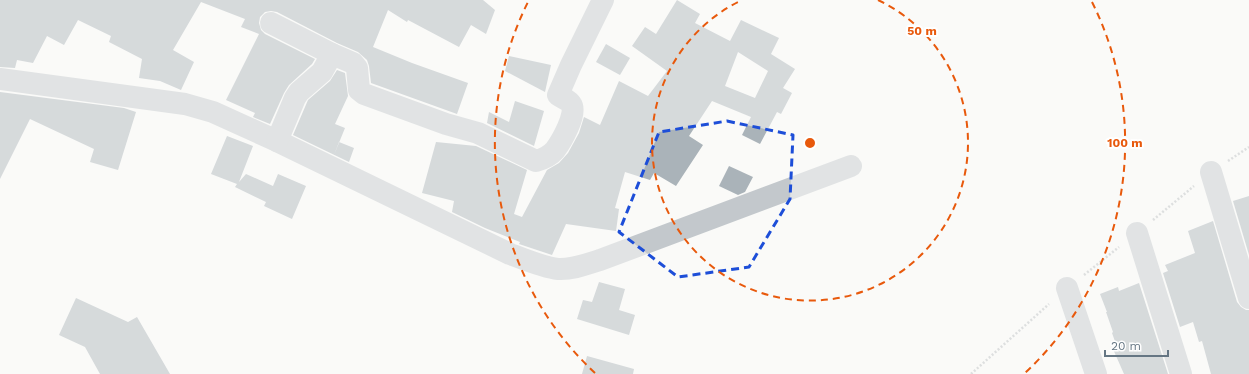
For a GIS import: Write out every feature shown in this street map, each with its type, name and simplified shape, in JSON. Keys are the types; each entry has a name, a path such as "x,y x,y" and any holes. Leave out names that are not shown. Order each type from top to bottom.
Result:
{"street":[{"path":"271,23 353,63 357,68 360,90 364,94 446,124 478,133 536,161 545,158 555,150 572,121 573,110 571,103 558,95 571,64 604,0"},
{"path":"277,141 295,98 299,92 322,72 332,54"},
{"path":"0,79 185,104 213,112 277,141 510,254 537,264 558,269 579,267 600,260 851,166"},
{"path":"1211,172 1249,298"},
{"path":"1137,233 1181,374"},
{"path":"1067,288 1096,374"}],"path":[{"path":"971,374 1067,288 1211,172 1249,147"}],"highlighted area":[{"path":"727,121 793,135 790,199 749,267 678,277 619,232 659,132"}],"building":[{"path":"0,0 483,0 495,10 486,34 471,25 459,47 408,20 407,22 388,10 373,47 468,83 457,114 371,83 367,60 358,52 337,43 277,12 265,12 260,17 259,23 261,30 265,34 315,59 312,64 289,85 270,124 253,117 255,113 226,100 259,34 241,27 245,19 201,2 173,50 194,62 181,90 160,81 139,78 142,59 109,42 111,36 78,20 64,45 47,36 33,63 17,60 15,68 0,67"},
{"path":"677,0 700,14 695,23 730,41 741,20 779,38 771,54 795,69 783,88 792,93 781,114 777,112 760,144 742,135 751,117 712,101 689,136 703,145 676,186 654,173 650,180 625,172 615,208 619,209 616,231 566,224 552,255 519,244 520,242 485,228 452,212 454,201 422,193 436,142 476,146 527,170 514,214 522,217 547,170 559,163 568,153 579,133 584,117 600,125 619,81 648,96 667,71 632,46 645,27 656,34","holes":["738,52 768,71 755,98 725,86"]},
{"path":"606,44 630,58 620,75 596,62"},
{"path":"509,56 551,65 545,92 505,71"},
{"path":"337,70 345,73 348,96 335,124 345,128 339,142 354,148 349,162 293,135 308,100 330,81"},
{"path":"0,92 124,108 136,112 118,170 90,162 94,149 30,119 0,179"},
{"path":"515,101 544,111 534,146 487,123 489,112 509,122"},
{"path":"227,136 253,146 239,182 246,174 273,186 278,174 306,186 292,219 264,206 266,202 235,187 237,184 211,174"},
{"path":"729,166 753,177 745,192 738,195 719,186"},
{"path":"1249,196 1249,255 1233,201"},
{"path":"1213,221 1237,302 1241,307 1249,310 1249,374 1211,374 1202,341 1199,342 1193,322 1180,327 1163,273 1168,271 1165,265 1195,253 1188,231"},
{"path":"599,282 625,289 619,310 635,315 629,335 577,319 583,300 592,302"},
{"path":"1139,283 1168,374 1124,374 1113,349 1117,347 1100,294 1118,287 1119,291"},
{"path":"76,298 128,322 137,317 170,374 100,374 85,347 59,335"},
{"path":"587,356 634,369 633,374 582,374"}]}
